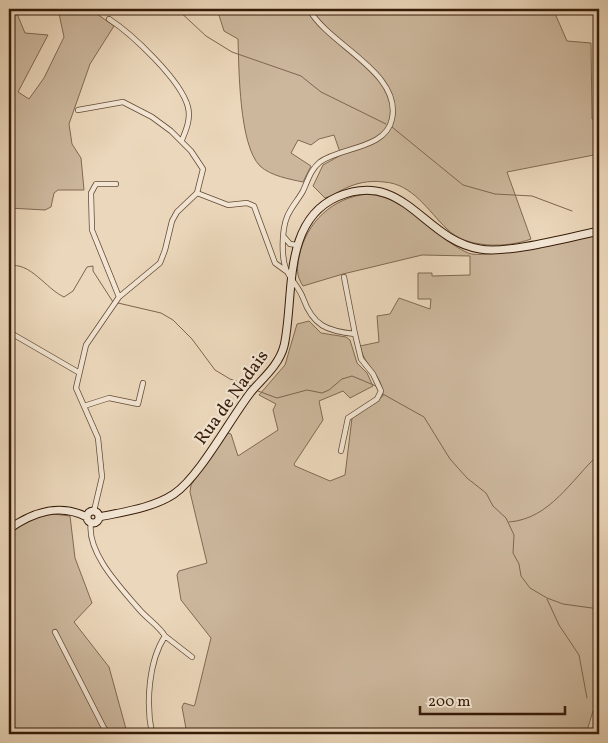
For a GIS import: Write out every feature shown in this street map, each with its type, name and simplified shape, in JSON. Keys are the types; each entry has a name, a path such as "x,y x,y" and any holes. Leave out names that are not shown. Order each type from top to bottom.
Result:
{"street":[{"path":"286,271 283,257 286,218 314,168 320,162 336,154 377,140 386,132 392,119 392,103 386,87 372,69 315,22 308,9"},
{"path":"109,19 144,48 182,95 188,107 188,121 182,140"},
{"path":"78,110 124,102 152,117 182,140 204,169 197,193 177,212 172,221 160,263 119,297 86,345 78,372 76,388 98,438 102,477 94,511 99,518"},
{"path":"116,184 96,184 91,193 90,209 95,241 101,249 119,297"},
{"name":"Rua de Nadais","path":"89,520 95,522 99,518 166,499 189,479 252,392 280,357 284,347 296,245 308,222 331,200 352,191 367,190 394,196 406,202 445,235 464,245 481,250 502,250 599,231"},
{"path":"197,193 228,205 246,203 254,206 275,263 293,278 306,307 317,322 331,331 355,334"},
{"path":"284,238 290,244 296,245"},
{"path":"341,451 348,418 377,399 381,391 373,374 361,359 344,277"},
{"path":"9,332 78,372"},
{"path":"84,406 109,398 138,404 143,383"},
{"path":"9,528 42,511 63,510 89,520"},
{"path":"94,511 89,512 89,520 99,559 139,610 155,623 165,636 192,657"},
{"path":"55,632 104,728 109,734"},
{"path":"152,734 150,698 154,664 159,646 165,636"}],"shaded area":[{"path":"9,9 15,9 25,33 48,35 18,92 29,99 44,78 64,37 58,9 90,9 114,26 90,64 69,124 72,144 81,158 84,190 58,190 54,193 51,207 45,210 9,208"},
{"path":"212,9 553,9 567,41 591,43 592,119 599,120 599,154 507,172 531,239 511,244 488,245 455,236 412,193 394,184 373,181 357,184 325,198 313,186 323,165 341,155 334,135 319,139 311,145 298,140 291,153 311,166 303,182 280,177 269,172 260,166 253,156 244,124 238,39 224,31 218,12"},
{"path":"368,194 383,197 409,210 455,246 468,253 491,254 599,235 599,712 593,711 586,734 187,734 182,707 184,703 194,706 195,704 211,638 181,600 177,575 179,571 207,563 190,492 191,485 228,433 231,434 238,456 278,430 273,410 276,404 259,395 285,365 297,324 309,321 321,333 346,337 350,340 357,363 367,373 373,386 350,398 343,391 319,401 323,420 294,464 330,481 345,475 352,418 383,396 380,382 365,360 360,346 379,342 377,316 390,314 399,298 430,309 431,299 418,299 418,273 432,273 432,276 470,275 470,256 422,255 343,274 303,286 298,272 299,257 308,233 315,222 323,213 343,200"},
{"path":"45,513 70,516 75,558 92,603 74,622 109,667 126,729 108,734 9,734 9,532"}],"waterway":[{"path":"177,9 206,36 232,52 301,76 321,92 386,124"},
{"path":"392,127 463,185 495,194 532,196 572,211"},
{"path":"9,266 24,268 64,297 73,291 87,267 93,266 93,271 113,302"},
{"path":"118,303 161,313 173,320 192,339 215,370 230,379 251,386"},
{"path":"258,391 277,398 307,390 322,393 329,390 342,379 352,376 376,386 378,390"},
{"path":"381,393 424,417 450,459 467,478 486,493 493,506 506,518 514,535 513,553 519,564 521,576 530,588 547,598 563,604 599,609"},
{"path":"509,522 536,514 548,506 559,497 599,454"},
{"path":"547,599 559,625 579,655 587,698"}]}
